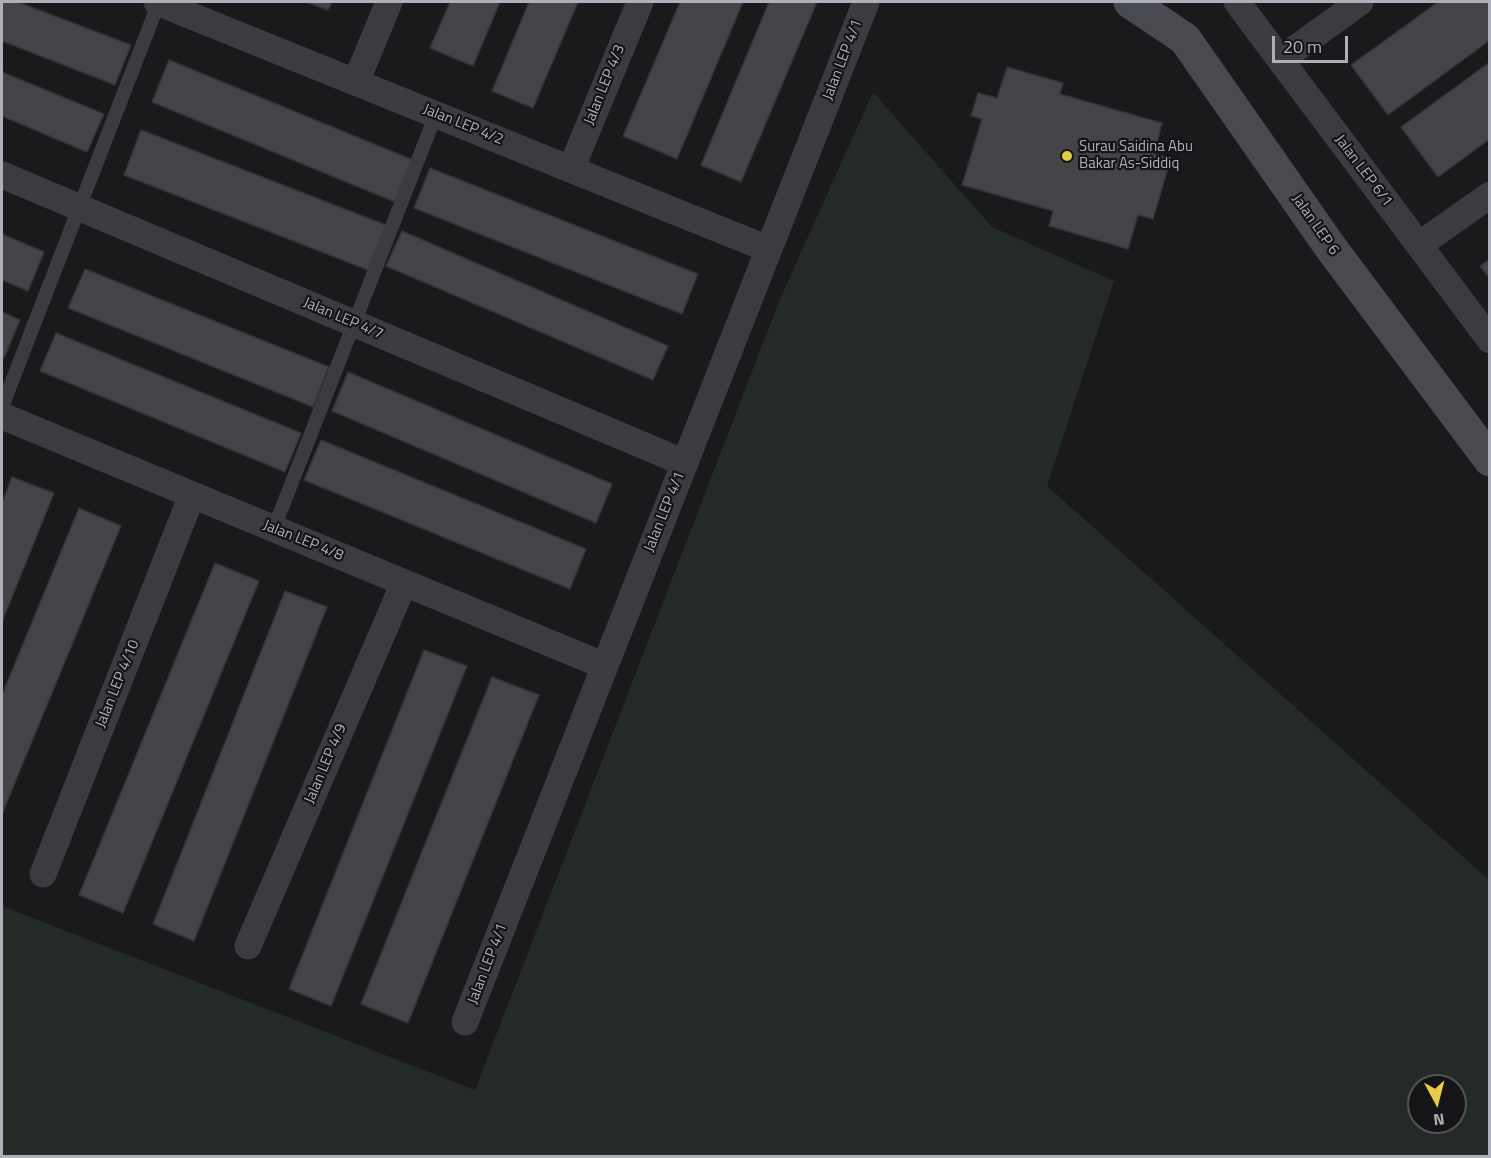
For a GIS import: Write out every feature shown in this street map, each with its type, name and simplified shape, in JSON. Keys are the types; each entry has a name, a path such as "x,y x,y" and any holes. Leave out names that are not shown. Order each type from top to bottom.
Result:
{"street":[{"name":"Jalan LEP 4/2","path":"158,2 768,249"},
{"path":"356,82 389,2"},
{"name":"Jalan LEP 4/3","path":"571,169 640,2"},
{"name":"Jalan LEP 4/1","path":"465,1022 866,2"},
{"name":"Jalan LEP 6","path":"1130,2 1185,39 1331,248 1490,460"},
{"name":"Jalan LEP 6/1","path":"1237,2 1490,340"},
{"path":"1280,60 1360,2"},
{"name":"Jalan LEP 4/7","path":"2,175 684,463"},
{"path":"1419,245 1490,195"},
{"name":"Jalan LEP 4/8","path":"2,416 605,666"},
{"name":"Jalan LEP 4/10","path":"43,874 192,495"},
{"name":"Jalan LEP 4/9","path":"248,946 405,583"}],"lane":[{"path":"2,407 158,2"},
{"path":"274,528 436,114"}],"shaded area":[{"path":"873,92 992,227 1114,281 1047,486 1489,880 1489,1156 2,1156 2,906 475,1090 780,299"}],"building":[{"path":"2,2 18,2 131,45 115,85 2,41"},
{"path":"306,2 332,2 328,10"},
{"path":"450,2 500,2 473,66 430,48"},
{"path":"529,2 578,2 533,108 492,91"},
{"path":"680,2 743,2 677,159 623,136"},
{"path":"769,2 817,2 741,182 701,165"},
{"path":"1438,2 1490,2 1490,40 1388,115 1351,65"},
{"path":"169,60 413,160 395,202 152,102"},
{"path":"1490,62 1490,139 1438,177 1401,127"},
{"name":"Surau Saidina Abu Bakar As-Siddiq","path":"1007,67 1063,83 1060,94 1162,123 1154,154 1171,158 1153,219 1138,215 1128,249 1049,226 1053,211 962,185 982,119 971,116 978,93 997,98"},
{"path":"2,72 104,114 87,152 2,116"},
{"path":"141,130 386,225 368,270 124,175"},
{"path":"430,168 698,274 682,314 414,208"},
{"path":"402,231 668,346 653,380 386,266"},
{"path":"2,234 44,252 28,291 2,280"},
{"path":"1490,259 1490,279 1480,266"},
{"path":"85,269 329,367 313,407 68,308"},
{"path":"2,312 20,320 4,358 2,356"},
{"path":"56,333 301,433 285,472 40,371"},
{"path":"348,372 612,484 596,523 332,411"},
{"path":"321,440 586,549 570,589 304,480"},
{"path":"12,477 54,493 2,622 2,503"},
{"path":"79,508 121,526 2,814 2,695"},
{"path":"215,563 259,581 123,913 79,895"},
{"path":"285,591 327,607 194,941 153,924"},
{"path":"424,650 467,666 331,1006 289,989"},
{"path":"492,677 539,695 408,1023 361,1004"}],"place":[{"name":"Surau Saidina Abu Bakar As-Siddiq","path":"1067,156"}]}
